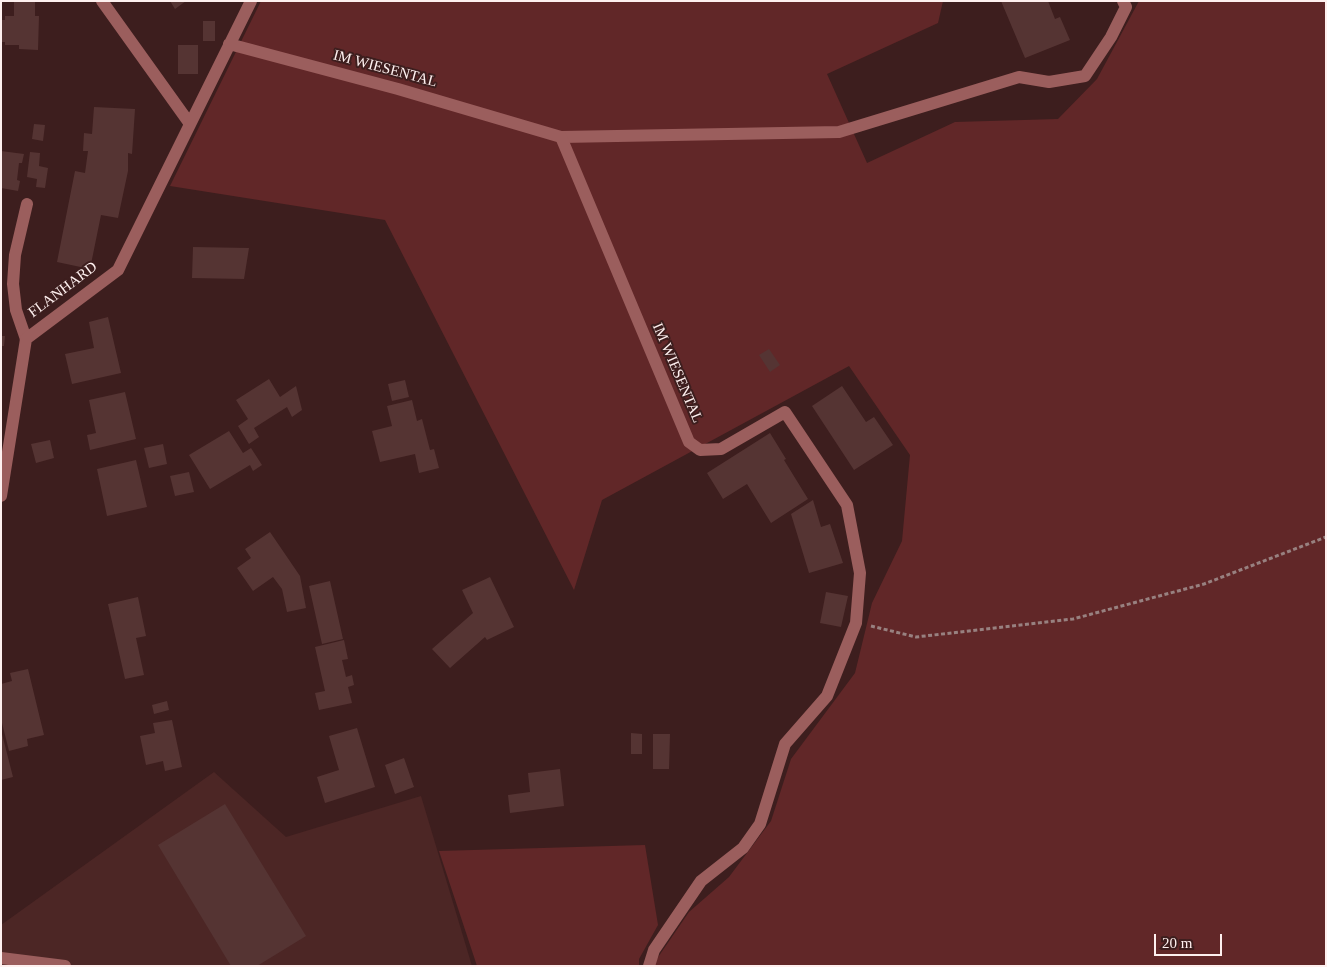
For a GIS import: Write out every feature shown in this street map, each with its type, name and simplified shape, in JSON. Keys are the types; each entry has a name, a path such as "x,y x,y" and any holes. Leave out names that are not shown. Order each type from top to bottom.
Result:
{"street":[{"path":"102,1 190,124"},
{"name":"FLANHARD","path":"1,496 26,339 118,270 251,1"},
{"path":"561,138 839,132 1019,77 1049,82 1084,76 1111,37 1126,7 1123,1"},
{"name":"IM WIESENTAL","path":"229,44 398,89 561,138 689,442 700,450 721,449 785,412 847,505 860,573 856,622 827,696 785,744 760,824 743,848 701,881 654,950 649,966"},
{"path":"26,339 16,310 13,284 15,255 27,204"},
{"path":"1,958 65,966"}],"path":[{"path":"856,622 916,637 1073,619 1204,584 1326,537"}],"shaded area":[{"path":"261,1 943,1 938,23 827,74 867,163 955,122 1058,119 1097,79 1139,1 1326,1 1326,966 652,966 689,912 729,877 771,821 791,759 855,673 872,603 902,541 910,455 849,366 602,500 574,590 385,220 170,186"},
{"path":"214,772 286,837 421,796 472,966 1,966 1,925"},
{"path":"645,845 658,925 639,959 639,966 477,966 439,851"}],"building":[{"path":"14,1 35,1 35,16 39,16 38,50 19,49 19,45 5,45 5,42 1,42 1,20 5,20 5,16 14,16"},
{"path":"170,1 186,1 175,9"},
{"path":"1001,1 1048,1 1055,19 1060,17 1070,40 1025,58"},
{"path":"203,21 215,21 215,41 203,41"},
{"path":"178,45 198,45 198,74 178,74"},
{"path":"94,107 135,109 132,154 128,153 128,171 118,218 101,215 90,269 57,262 75,171 85,173 88,151 83,151 84,133 92,134"},
{"path":"34,124 45,125 43,141 32,139"},
{"path":"1,151 24,154 22,163 19,163 17,180 20,181 18,191 1,188"},
{"path":"30,152 40,153 39,166 48,168 45,188 36,187 37,179 27,177"},
{"path":"193,247 249,248 244,279 192,278"},
{"path":"108,317 121,373 72,384 65,354 94,348 89,322"},
{"path":"1,336 5,336 4,346 1,346"},
{"path":"769,349 780,365 770,372 759,355"},
{"path":"269,379 280,397 296,386 302,410 292,417 287,407 254,428 259,437 249,444 238,426 248,419 236,400"},
{"path":"405,380 409,397 392,401 388,384"},
{"path":"842,386 866,422 874,417 893,445 854,470 812,406"},
{"path":"125,392 136,439 90,450 87,435 96,433 89,400"},
{"path":"412,400 417,421 422,419 430,450 434,449 439,468 419,473 415,454 380,462 372,431 392,426 387,406"},
{"path":"229,431 243,453 251,448 262,465 253,471 250,465 210,489 189,455"},
{"path":"770,433 808,499 771,523 747,484 723,499 707,473"},
{"path":"50,440 54,458 36,463 31,444"},
{"path":"163,444 167,464 149,468 144,448"},
{"path":"136,460 147,507 107,516 97,469"},
{"path":"189,472 194,492 175,496 170,476"},
{"path":"813,500 821,527 830,524 843,563 809,573 791,514"},
{"path":"270,532 300,576 306,608 287,612 282,589 273,577 253,591 237,568 251,558 245,549"},
{"path":"490,577 514,627 487,640 485,637 450,668 432,649 473,613 462,590"},
{"path":"330,581 343,639 322,644 309,586"},
{"path":"826,592 848,596 841,627 820,623"},
{"path":"138,597 146,636 136,638 144,675 125,679 108,604"},
{"path":"344,640 348,659 342,660 346,677 352,675 354,685 348,687 352,703 319,710 315,693 325,691 315,647"},
{"path":"28,669 44,735 27,739 28,746 9,751 1,719 1,684 12,681 10,673"},
{"path":"167,701 169,710 154,714 152,705"},
{"path":"172,720 182,767 165,771 163,761 146,765 140,736 155,733 153,723"},
{"path":"357,728 375,787 325,803 317,777 339,770 329,736"},
{"path":"1,730 13,777 1,780"},
{"path":"631,733 642,734 642,754 631,754"},
{"path":"653,734 670,734 669,769 653,769"},
{"path":"404,758 414,787 395,794 385,765"},
{"path":"560,769 564,806 510,813 508,795 530,792 528,773"},
{"path":"225,804 306,936 257,966 231,966 158,845"}]}
